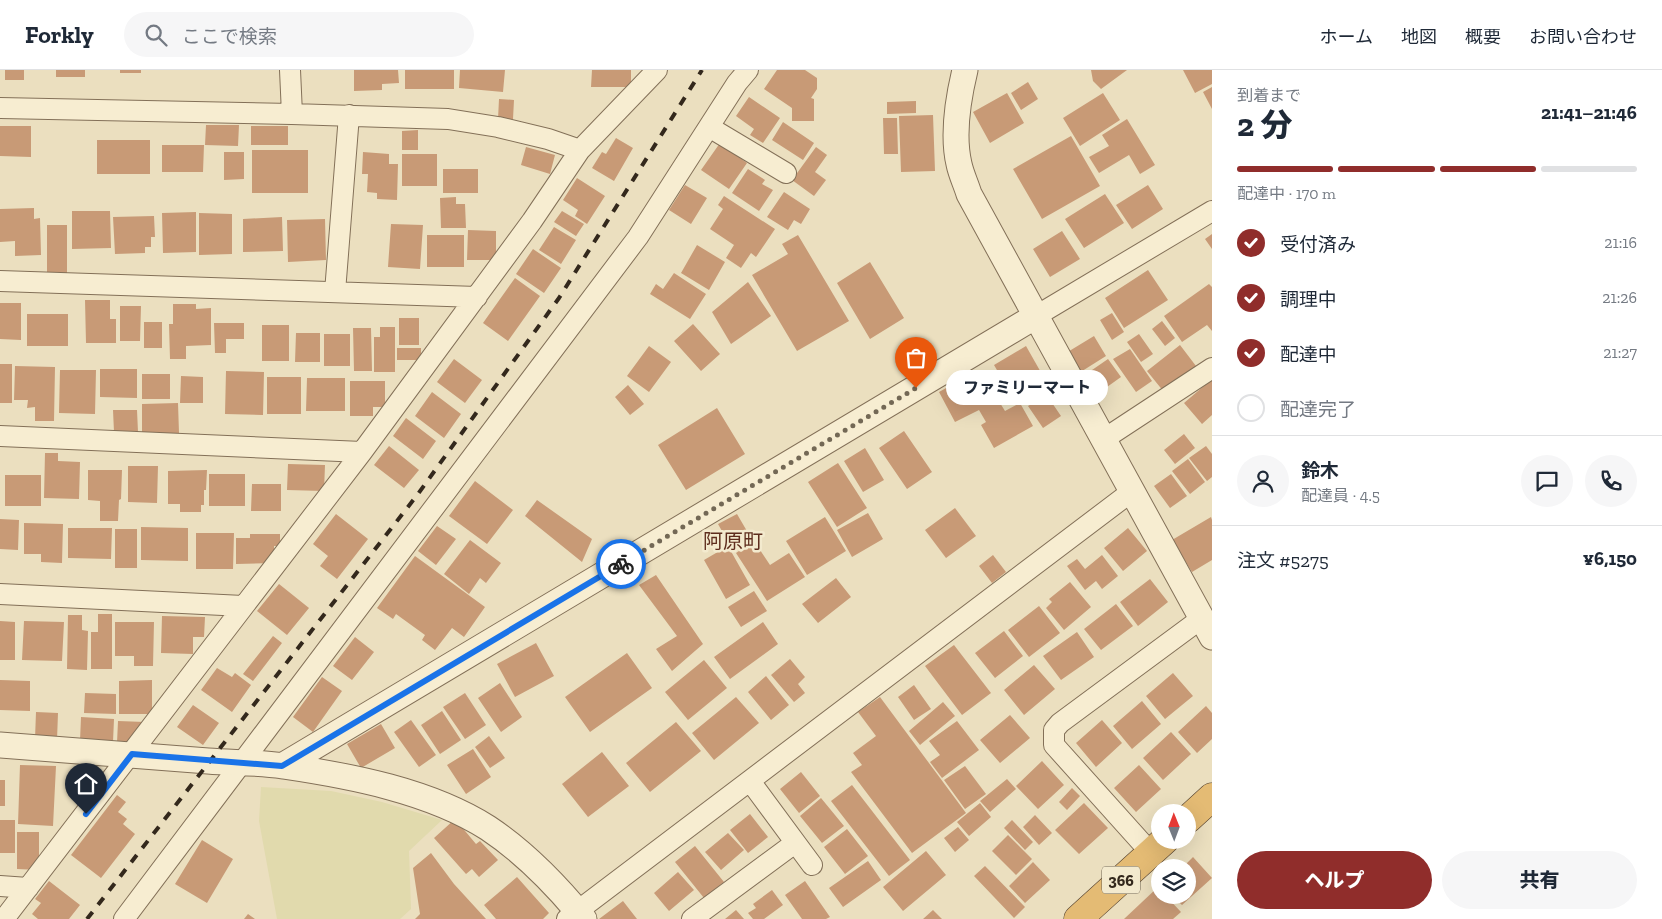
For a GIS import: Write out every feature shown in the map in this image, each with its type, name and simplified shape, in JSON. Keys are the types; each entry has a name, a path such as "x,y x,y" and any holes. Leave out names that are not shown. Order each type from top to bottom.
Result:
{"highway":[{"path":"1196,811 1212,796"},
{"name":"366","path":"1078,919 1155,849"}],"street":[{"path":"290,70 292,114"},
{"path":"4,919 362,452 532,221 580,150 657,70"},
{"path":"124,919 638,237 737,83 748,70"},
{"path":"965,70 960,91 956,135 958,163 969,194 1104,439 1131,492 1207,627 1060,723 1054,730 1054,745 1151,839"},
{"path":"0,108 349,115 448,119 481,124 548,140 580,150"},
{"path":"335,292 349,115"},
{"path":"709,126 786,173"},
{"path":"282,766 1212,211"},
{"path":"0,281 477,297"},
{"path":"1104,439 1212,368"},
{"path":"0,436 362,452"},
{"path":"0,745 282,766 414,793 488,828 518,851 565,896 576,916 869,689 1131,492"},
{"path":"0,594 243,606"},
{"path":"750,781 812,865"},
{"path":"692,919 795,843"},
{"path":"0,886 28,888"}],"shaded area":[{"path":"261,787 331,791 382,802 442,820 409,851 411,909 400,919 277,919 259,821"}],"building":[{"path":"5,70 24,70 24,80 5,80"},
{"path":"56,70 85,70 85,77 56,77"},
{"path":"120,70 141,70 141,73 120,73"},
{"path":"354,70 398,70 399,83 382,84 382,90 354,91"},
{"path":"405,70 454,70 454,89 405,89"},
{"path":"460,70 505,70 503,92 459,88"},
{"path":"592,70 631,70 631,87 591,87"},
{"path":"777,70 805,70 817,78 817,89 811,98 814,99 814,121 792,121 792,108 764,89"},
{"path":"1091,70 1127,70 1101,89 1093,81"},
{"path":"1183,70 1212,70 1212,84 1195,93"},
{"path":"1028,82 1038,99 1021,110 1011,93"},
{"path":"1212,87 1212,109 1203,92"},
{"path":"1007,93 1024,123 990,143 973,112"},
{"path":"1103,93 1120,120 1080,146 1063,118"},
{"path":"749,97 780,118 763,143 750,135 754,129 736,116"},
{"path":"499,99 514,100 513,119 498,119"},
{"path":"916,101 916,113 887,114 887,102"},
{"path":"933,115 935,171 901,172 899,116"},
{"path":"883,118 897,118 898,154 884,154"},
{"path":"1127,119 1155,165 1140,174 1129,155 1099,173 1089,157 1109,146 1102,135"},
{"path":"783,122 814,143 803,160 772,140"},
{"path":"206,125 239,125 238,146 205,145"},
{"path":"0,126 31,126 31,157 0,156"},
{"path":"251,126 288,126 288,145 251,145"},
{"path":"418,130 418,150 402,150 402,131"},
{"path":"1071,136 1100,186 1042,219 1013,169"},
{"path":"616,138 633,148 614,181 592,168 602,152 606,154"},
{"path":"97,140 150,140 150,174 97,174"},
{"path":"720,143 747,163 729,189 701,170"},
{"path":"162,145 204,145 203,172 162,172"},
{"path":"526,147 555,155 550,174 521,165"},
{"path":"816,147 827,155 815,172 826,180 814,196 792,180"},
{"path":"252,150 308,150 308,193 252,193"},
{"path":"224,152 244,152 244,179 224,180"},
{"path":"363,152 389,154 389,164 398,164 397,200 377,199 377,193 367,192 368,174 362,174"},
{"path":"402,154 437,154 437,186 402,186"},
{"path":"443,169 478,169 478,193 443,193"},
{"path":"748,169 765,180 762,184 773,190 759,211 732,193"},
{"path":"577,178 605,196 587,224 575,216 578,210 563,200"},
{"path":"685,185 707,198 691,224 669,210"},
{"path":"1148,185 1163,209 1132,229 1116,205"},
{"path":"784,192 810,209 801,224 794,220 788,230 767,217"},
{"path":"1105,194 1124,223 1084,248 1065,219"},
{"path":"724,196 775,229 756,257 751,253 741,268 726,258 734,245 710,229 723,209 718,205"},
{"path":"456,197 456,204 465,204 466,228 441,228 440,198"},
{"path":"34,208 34,219 40,218 41,255 15,256 15,241 0,242 0,209"},
{"path":"72,211 110,211 111,248 72,249"},
{"path":"562,211 584,224 576,236 554,222"},
{"path":"196,212 196,252 163,253 162,213"},
{"path":"199,213 232,214 232,254 199,255"},
{"path":"154,216 155,237 151,237 151,247 145,247 145,253 115,254 113,217"},
{"path":"282,217 283,251 243,252 243,219"},
{"path":"325,219 326,260 288,262 287,220"},
{"path":"391,224 423,225 420,269 388,267"},
{"path":"47,225 67,225 67,273 47,273"},
{"path":"554,227 576,240 561,264 539,250"},
{"path":"468,230 496,231 496,260 467,260"},
{"path":"1062,231 1080,259 1050,277 1033,249"},
{"path":"1212,234 1212,249 1205,239"},
{"path":"427,235 464,235 464,267 427,267"},
{"path":"798,235 849,321 797,351 752,275 788,254 782,244"},
{"path":"697,245 725,262 709,290 681,273"},
{"path":"533,249 561,268 544,293 516,274"},
{"path":"870,262 904,318 870,339 837,283"},
{"path":"1148,270 1168,300 1124,328 1105,298"},
{"path":"674,273 706,294 690,319 650,294 656,284 663,289"},
{"path":"515,278 540,296 508,341 483,323"},
{"path":"748,282 771,316 731,344 712,312"},
{"path":"1209,284 1212,287 1212,331 1207,325 1182,342 1164,316"},
{"path":"85,300 110,300 110,319 116,319 116,343 86,343"},
{"path":"0,303 21,303 21,340 0,339"},
{"path":"173,304 196,304 196,309 211,308 211,345 186,346 186,359 170,359 169,324 173,324"},
{"path":"120,306 141,306 140,341 120,341"},
{"path":"1112,313 1124,332 1112,340 1100,320"},
{"path":"27,314 68,314 68,346 27,346"},
{"path":"399,318 419,318 419,345 399,345"},
{"path":"1162,321 1175,338 1165,346 1152,329"},
{"path":"144,322 162,322 162,348 144,348"},
{"path":"214,323 244,323 244,339 226,339 226,353 215,353"},
{"path":"693,324 720,354 701,371 674,341"},
{"path":"262,325 289,325 289,361 262,361"},
{"path":"380,327 395,327 395,372 374,372 374,337 380,337"},
{"path":"353,328 371,328 372,371 354,371"},
{"path":"296,333 320,333 320,362 295,362"},
{"path":"324,334 350,334 350,366 324,366"},
{"path":"1139,334 1153,354 1141,362 1127,342"},
{"path":"1094,336 1106,356 1079,373 1066,353"},
{"path":"1180,345 1196,366 1164,392 1147,371"},
{"path":"649,346 671,362 649,392 627,376"},
{"path":"1026,346 1043,376 1011,394 994,365"},
{"path":"397,348 421,348 421,360 397,360"},
{"path":"1130,349 1152,381 1136,392 1113,359"},
{"path":"454,359 482,380 465,403 437,382"},
{"path":"1108,359 1121,377 1093,397 1079,379"},
{"path":"0,364 12,364 12,403 0,403"},
{"path":"15,366 55,367 54,421 35,421 35,407 27,408 28,400 14,400"},
{"path":"100,369 137,369 137,398 100,397"},
{"path":"60,370 96,370 95,414 59,413"},
{"path":"226,371 264,372 263,415 225,414"},
{"path":"142,374 170,374 170,399 142,399"},
{"path":"181,376 203,377 203,403 180,403"},
{"path":"267,377 301,377 301,414 267,414"},
{"path":"984,377 1005,411 1020,403 1033,426 994,448 981,425 986,422 979,410 955,422 939,392 962,379 966,387"},
{"path":"307,378 345,378 345,411 306,411"},
{"path":"1212,379 1212,415 1202,424 1184,403"},
{"path":"350,381 385,381 385,407 373,407 373,416 350,416"},
{"path":"628,385 644,404 630,415 615,397"},
{"path":"432,392 461,414 444,438 415,416"},
{"path":"1046,394 1061,416 1043,428 1028,406"},
{"path":"178,403 179,433 142,433 142,404"},
{"path":"717,408 745,454 686,490 658,445"},
{"path":"113,410 137,410 138,432 114,432"},
{"path":"406,418 436,441 423,459 393,436"},
{"path":"904,431 932,472 907,489 879,448"},
{"path":"1184,434 1195,448 1175,464 1164,450"},
{"path":"389,446 419,470 404,488 374,465"},
{"path":"1206,446 1212,454 1212,477 1207,481 1189,458"},
{"path":"865,448 884,480 863,492 844,461"},
{"path":"45,453 58,453 58,461 80,462 79,499 44,498"},
{"path":"1188,459 1205,482 1190,494 1172,471"},
{"path":"838,463 867,508 837,527 808,482"},
{"path":"288,464 325,465 324,491 287,490"},
{"path":"128,466 158,466 157,503 128,502"},
{"path":"88,470 122,470 118,521 100,521 100,501 88,500"},
{"path":"207,470 204,505 201,505 201,512 180,512 180,504 168,504 168,471"},
{"path":"209,474 245,474 245,506 209,506"},
{"path":"1171,474 1187,496 1170,508 1154,486"},
{"path":"5,475 41,475 41,506 5,506"},
{"path":"475,481 513,510 487,544 449,516"},
{"path":"252,484 281,484 281,511 251,511"},
{"path":"537,500 592,539 582,562 525,516"},
{"path":"955,508 976,536 946,558 925,530"},
{"path":"868,513 883,539 852,557 837,530"},
{"path":"336,514 368,539 337,579 320,566 328,556 313,544"},
{"path":"737,514 751,538 732,549 718,524"},
{"path":"825,517 846,551 807,575 786,541"},
{"path":"1211,517 1212,560 1192,572 1172,540"},
{"path":"0,519 19,520 18,550 0,549"},
{"path":"24,523 63,524 62,563 41,562 41,554 24,554"},
{"path":"437,526 456,539 436,565 418,551"},
{"path":"141,527 188,528 188,561 141,560"},
{"path":"68,528 112,528 111,559 68,558"},
{"path":"1128,528 1147,551 1123,571 1104,548"},
{"path":"115,529 137,529 137,568 115,568"},
{"path":"196,533 234,533 233,569 196,569"},
{"path":"250,534 280,534 280,546 274,546 274,563 236,564 236,538 250,538"},
{"path":"470,540 501,563 486,583 480,578 469,594 444,574"},
{"path":"754,541 770,565 789,553 805,577 767,601 736,553"},
{"path":"728,546 750,585 726,599 704,560"},
{"path":"993,555 1006,572 992,583 979,566"},
{"path":"1102,555 1118,576 1102,589 1096,581 1085,590 1067,566 1077,559 1085,569"},
{"path":"415,556 485,607 464,637 452,628 435,650 422,640 425,635 396,614 393,619 377,608"},
{"path":"656,575 703,644 672,671 656,649 677,636 639,585"},
{"path":"836,578 851,597 818,623 802,604"},
{"path":"1150,579 1168,602 1138,626 1120,602"},
{"path":"1070,582 1091,607 1064,630 1046,608 1052,602 1049,599"},
{"path":"279,584 309,608 287,635 257,611"},
{"path":"754,591 767,611 741,627 728,607"},
{"path":"1116,604 1133,626 1101,650 1084,629"},
{"path":"1039,606 1060,633 1029,657 1008,630"},
{"path":"98,614 112,614 112,669 91,669 91,632 98,632"},
{"path":"68,615 82,615 82,630 88,631 87,670 67,669"},
{"path":"162,616 205,617 204,637 193,637 193,654 161,653"},
{"path":"0,621 15,622 15,660 0,660"},
{"path":"24,621 64,622 62,661 22,660"},
{"path":"115,622 154,622 153,666 134,666 134,656 115,656"},
{"path":"763,622 778,644 730,679 714,657"},
{"path":"1004,631 1023,656 995,678 975,653"},
{"path":"1077,632 1094,657 1061,680 1043,656"},
{"path":"273,636 282,643 253,681 243,674"},
{"path":"355,637 374,652 352,680 333,666"},
{"path":"536,643 554,676 515,697 497,664"},
{"path":"954,645 991,693 962,715 925,666"},
{"path":"627,653 652,688 590,732 565,697"},
{"path":"790,659 805,677 798,684 805,693 794,702 771,675"},
{"path":"704,660 727,688 688,720 665,692"},
{"path":"1034,665 1055,689 1024,715 1004,690"},
{"path":"217,668 232,677 235,673 251,685 232,712 201,690"},
{"path":"1173,673 1193,696 1165,719 1146,696"},
{"path":"766,676 789,705 771,720 748,692"},
{"path":"322,677 342,691 313,732 293,717"},
{"path":"0,680 30,681 30,711 0,710"},
{"path":"152,680 152,714 119,714 119,681"},
{"path":"500,683 522,717 501,732 478,698"},
{"path":"914,685 931,709 914,720 898,697"},
{"path":"85,693 116,694 116,714 84,713"},
{"path":"465,693 486,725 465,739 443,707"},
{"path":"736,697 759,723 714,760 692,733"},
{"path":"880,697 966,813 912,853 851,772 862,765 853,753 876,736 858,712"},
{"path":"1142,701 1161,724 1132,749 1113,726"},
{"path":"943,702 955,716 920,745 909,731"},
{"path":"193,705 219,723 203,745 177,727"},
{"path":"1206,706 1212,713 1212,739 1197,753 1178,732"},
{"path":"442,711 461,740 440,754 421,725"},
{"path":"36,712 58,713 57,740 35,739"},
{"path":"1010,715 1030,738 1000,763 980,740"},
{"path":"81,717 114,719 113,742 80,741"},
{"path":"411,720 436,755 419,767 394,732"},
{"path":"1102,720 1122,743 1096,767 1076,743"},
{"path":"118,721 145,722 131,744 117,743"},
{"path":"957,721 979,750 942,778 930,762 940,755 929,741"},
{"path":"676,722 701,751 650,792 626,763"},
{"path":"381,724 395,748 361,768 347,744"},
{"path":"1171,732 1191,754 1163,780 1143,758"},
{"path":"489,736 505,758 490,768 475,747"},
{"path":"473,749 491,777 466,794 447,765"},
{"path":"602,752 629,786 588,817 562,784"},
{"path":"1042,761 1064,785 1038,809 1016,786"},
{"path":"20,765 56,766 53,826 18,824"},
{"path":"1139,765 1161,789 1136,812 1114,788"},
{"path":"965,766 986,794 965,809 944,780"},
{"path":"801,772 820,796 799,813 780,789"},
{"path":"1007,779 1016,789 990,812 980,801"},
{"path":"0,780 5,780 5,806 0,806"},
{"path":"852,785 910,860 889,876 831,801"},
{"path":"1072,788 1080,796 1067,810 1059,802"},
{"path":"117,795 126,802 118,812 127,819 123,824 135,834 101,878 71,855"},
{"path":"821,798 844,826 822,843 800,816"},
{"path":"980,803 991,817 969,836 957,822"},
{"path":"1084,803 1108,828 1079,854 1055,830"},
{"path":"750,814 768,837 748,853 730,830"},
{"path":"1035,815 1052,833 1039,845 1023,827"},
{"path":"455,819 476,844 480,841 498,860 479,877 472,869 466,874 434,838"},
{"path":"0,820 15,820 15,853 0,853"},
{"path":"1012,820 1033,842 1025,850 1004,828"},
{"path":"958,827 969,840 955,852 944,838"},
{"path":"847,829 868,856 845,874 824,847"},
{"path":"17,832 39,832 39,870 17,869"},
{"path":"728,833 744,850 721,870 705,852"},
{"path":"1008,835 1032,859 1016,875 992,851"},
{"path":"202,840 233,859 207,903 175,884"},
{"path":"695,846 724,882 704,898 675,862"},
{"path":"926,851 946,875 903,911 883,887"},
{"path":"431,853 454,884 486,919 415,919 420,914 413,868"},
{"path":"1196,860 1212,878 1196,892"},
{"path":"868,861 881,880 843,907 829,888"},
{"path":"1033,862 1050,880 1025,903 1009,886"},
{"path":"985,866 1025,907 1014,918 974,876"},
{"path":"678,872 694,890 669,911 654,893"},
{"path":"517,877 549,913 543,919 496,919 484,905"},
{"path":"49,881 80,905 69,919 38,919 32,914 41,903 35,899"},
{"path":"805,881 830,917 826,919 802,919 785,895"},
{"path":"772,890 783,905 764,919 753,919 748,913 756,908 753,904"},
{"path":"1151,894 1151,904 1173,904 1181,912 1173,919 1124,919"},
{"path":"623,901 637,919 599,919"},
{"path":"736,910 744,919 725,919"},
{"path":"933,910 942,919 923,919"},
{"path":"248,914 255,919 244,919"}],"railway":[{"path":"87,919 418,494 559,298 702,70"}],"way so far":[{"path":"621,564 916,388"}],"place":[{"name":"ファミリーマート","path":"916,388"}],"district":[{"name":"阿原町","path":"733,541"}],"route":[{"path":"86,814 132,754 282,766 621,564"}]}
